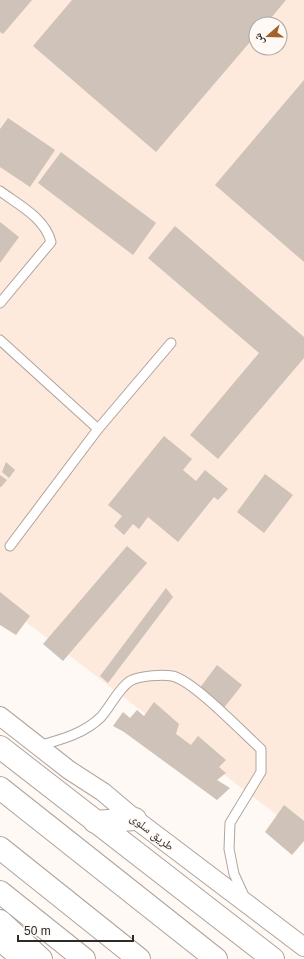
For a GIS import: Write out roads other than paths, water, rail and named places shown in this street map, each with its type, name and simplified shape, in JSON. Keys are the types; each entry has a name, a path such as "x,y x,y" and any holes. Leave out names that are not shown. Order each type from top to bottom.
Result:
{"main road":[{"path":"0,747 273,959"},
{"path":"0,788 216,959"},
{"path":"95,822 135,819"},
{"path":"0,848 139,959"},
{"path":"0,892 84,959"},
{"path":"0,921 41,959"},
{"path":"0,940 24,959"}],"street":[{"name":"طريق سلوى","path":"0,716 38,746 103,792 135,819 304,947"}],"lane":[{"path":"0,191 43,223 49,232 51,242 0,303"},
{"path":"0,340 98,429"},
{"path":"10,546 98,429 171,343"},
{"path":"38,746 66,738 86,728 100,718 129,682 141,676 172,676 192,686 261,750 262,772 230,823 229,849 234,874 248,905"}]}
